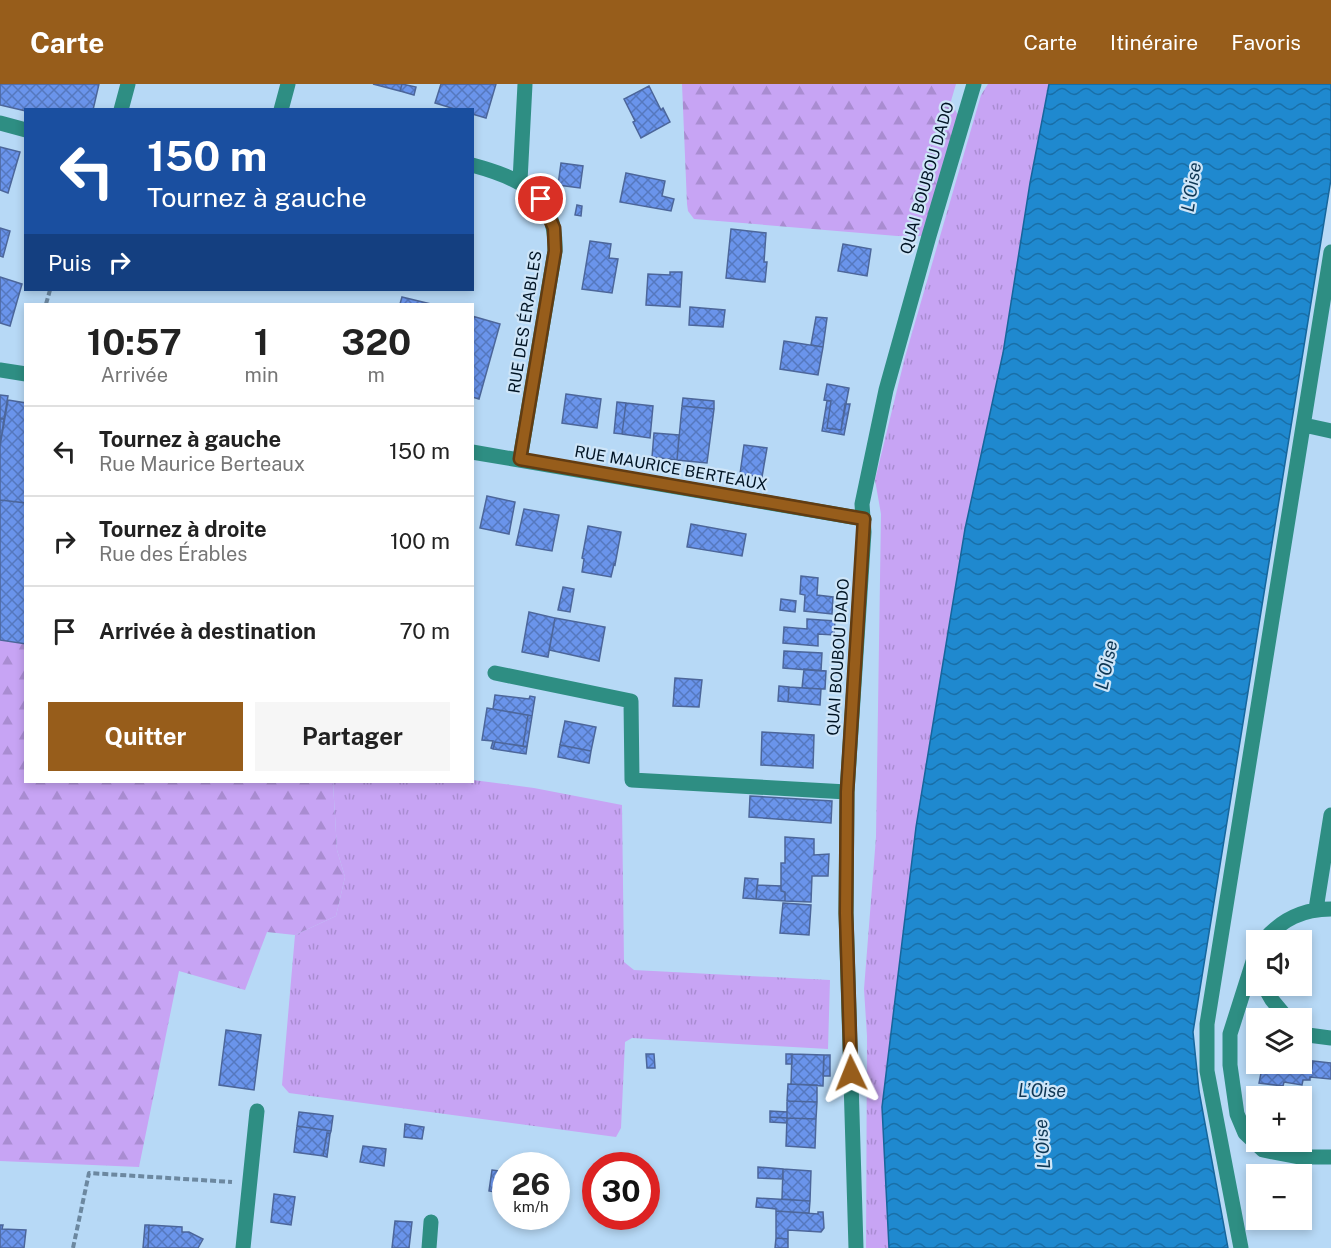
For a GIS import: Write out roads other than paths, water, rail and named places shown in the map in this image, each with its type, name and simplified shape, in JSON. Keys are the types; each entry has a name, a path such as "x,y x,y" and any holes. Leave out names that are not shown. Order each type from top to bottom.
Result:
{"street":[{"path":"122,108 128,84"},
{"path":"282,108 288,84"},
{"path":"520,181 525,84"},
{"name":"QUAI BOUBOU DADO","path":"856,1248 846,913 847,792 864,519 862,504 886,390 975,84"},
{"path":"0,123 24,129"},
{"name":"RUE DES ÉRABLES","path":"474,166 502,173 520,181 535,192 546,207 554,228 555,240 547,299 520,459"},
{"path":"1241,1248 1207,1071 1207,1024 1331,252"},
{"path":"0,370 24,374"},
{"path":"1304,425 1331,431"},
{"name":"RUE MAURICE BERTEAUX","path":"474,452 864,519"},
{"path":"495,673 631,701 632,780 847,792"},
{"path":"1277,930 1291,916 1324,909 1331,815"},
{"path":"1246,984 1230,1034 1230,1065 1237,1114 1245,1133 1263,1150 1299,1157 1331,1157"},
{"path":"1270,996 1279,1008"},
{"path":"1312,1036 1331,1038"},
{"path":"243,1248 257,1111"},
{"path":"429,1248 431,1222"}],"water":[{"name":"L’Oise","path":"1049,84 1331,84 1331,179 1193,1032 1199,1091 1228,1248 889,1248 882,1107 916,827 965,529 1003,353 1030,183"}],"water label":[{"name":"L'Oise","path":"1191,187"},
{"name":"L'Oise","path":"1106,665"},
{"name":"L'Oise","path":"1042,1144"}]}
